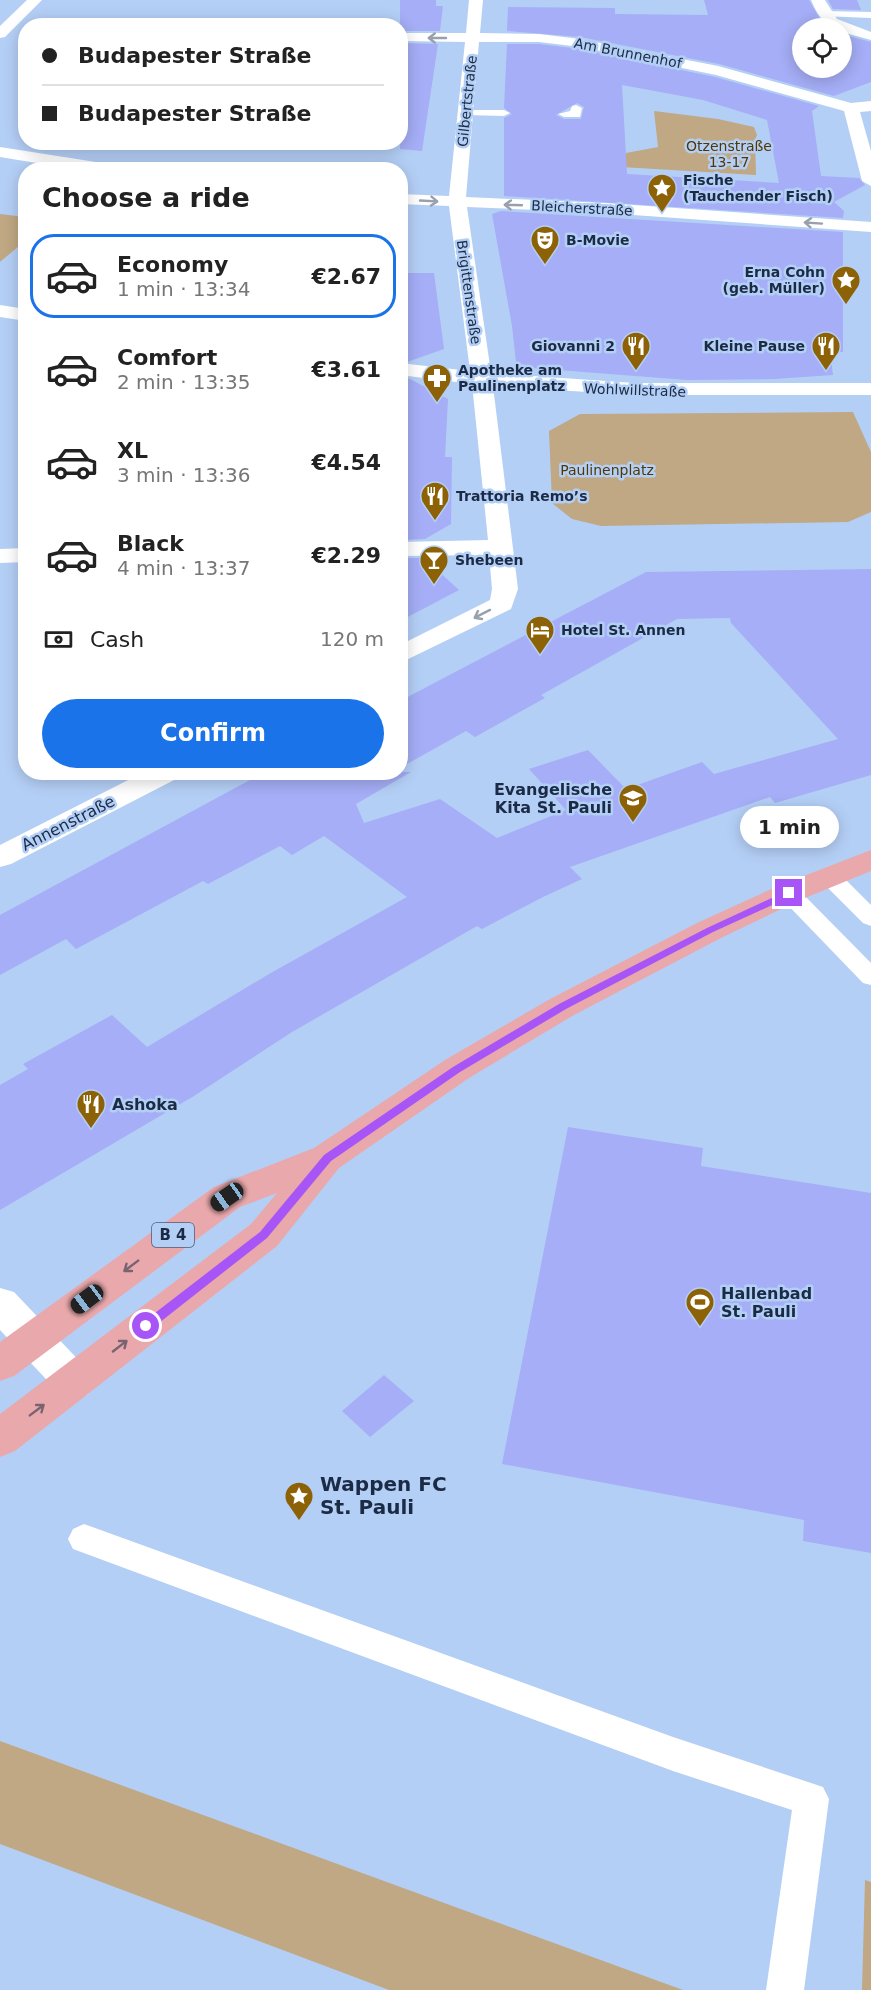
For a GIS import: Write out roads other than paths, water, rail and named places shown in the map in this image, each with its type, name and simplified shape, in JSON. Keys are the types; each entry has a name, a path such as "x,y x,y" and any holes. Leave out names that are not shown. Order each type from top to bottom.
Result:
{"main road":[{"name":"B 4","path":"0,1364 154,1248 227,1197 327,1158 457,1069 562,1007 710,930 789,893 871,860"},
{"name":"B 4","path":"0,1438 264,1235 327,1158"}],"street":[{"path":"0,34 35,0"},
{"name":"Gilbertstraße","path":"457,202 476,0"},
{"path":"818,0 830,22 871,36"},
{"name":"Am Brunnenhof","path":"408,37 538,38 580,43 728,74 851,108"},
{"path":"0,42 17,40"},
{"path":"871,106 851,108 871,181"},
{"path":"0,152 64,162"},
{"name":"Bleicherstraße","path":"408,199 605,208 871,227"},
{"name":"Brigittenstraße","path":"457,202 482,381"},
{"path":"0,311 18,314"},
{"name":"Wohlwillstraße","path":"408,370 482,381 558,387 730,393 871,389"},
{"path":"408,651 501,604 505,589 482,381"},
{"path":"408,549 501,547"},
{"path":"0,556 18,555"},
{"name":"Annenstraße","path":"0,857 152,780"},
{"path":"0,1304 74,1382"}],"lane":[{"path":"824,14 871,15"},
{"path":"564,114 576,115 576,108"},
{"path":"466,112 504,113"},
{"path":"829,876 871,918"},
{"path":"789,893 871,977"},
{"path":"84,1539 673,1754 811,1799 785,1990"}],"place":[{"name":"Fische (Tauchender Fisch)","path":"662,214"},
{"name":"B-Movie","path":"545,266"},
{"name":"Erna Cohn (geb. Müller)","path":"846,306"},
{"name":"Giovanni 2","path":"636,372"},
{"name":"Kleine Pause","path":"826,372"},
{"name":"Apotheke am Paulinenplatz","path":"437,404"},
{"name":"Trattoria Remo’s","path":"435,522"},
{"name":"Shebeen","path":"434,586"},
{"name":"Hotel St. Annen","path":"540,656"},
{"name":"Evangelische Kita St. Pauli","path":"633,824"},
{"name":"Ashoka","path":"91,1130"},
{"name":"Hallenbad St. Pauli","path":"700,1328"},
{"name":"Wappen FC St. Pauli","path":"299,1522"}],"park label":[{"name":"Otzenstraße 13-17","path":"729,154"},
{"name":"Paulinenplatz","path":"607,470"}]}
